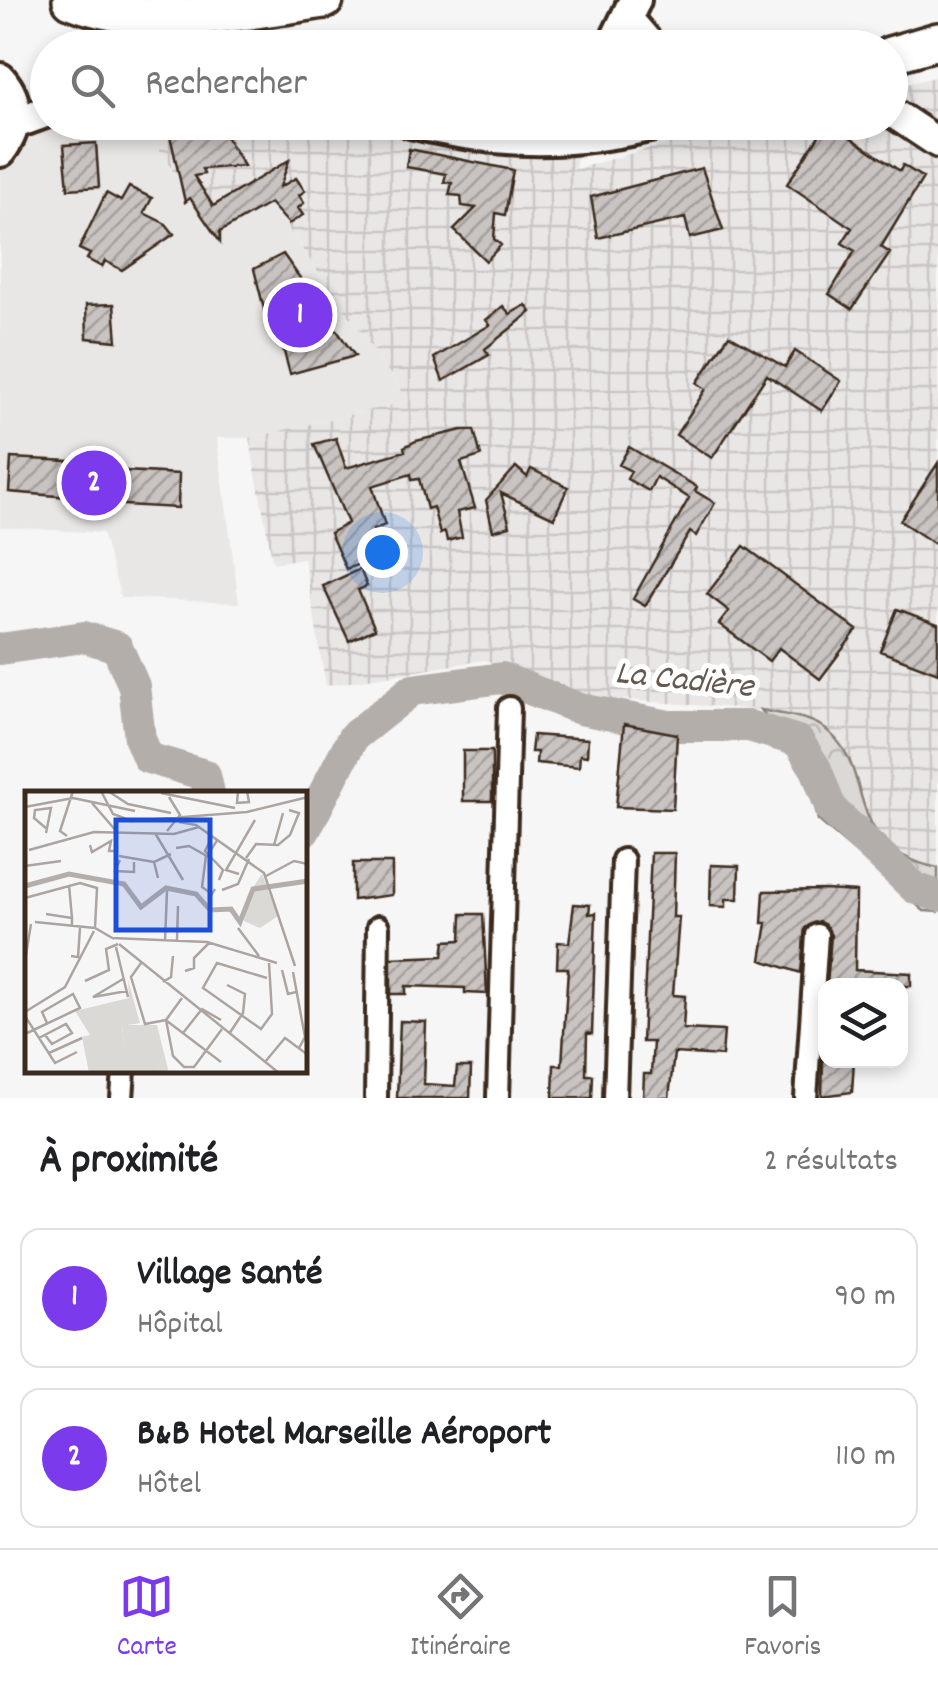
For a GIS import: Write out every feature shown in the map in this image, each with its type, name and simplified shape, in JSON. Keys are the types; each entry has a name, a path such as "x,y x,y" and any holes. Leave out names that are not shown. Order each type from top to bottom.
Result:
{"highway":[{"path":"71,0 121,12 164,15 220,14 325,0"},
{"path":"908,50 938,41"}],"main road":[{"path":"621,30 632,7"},
{"path":"0,79 11,94 15,123 0,151"},
{"path":"15,123 30,118"},
{"path":"497,140 581,140"}],"street":[{"path":"632,7 644,30"},
{"path":"908,123 938,142"},
{"path":"498,1098 509,708"},
{"path":"614,1098 623,860"},
{"path":"376,1098 378,927"},
{"path":"806,1098 817,935"},
{"path":"122,1098 124,1073"}],"shaded area":[{"path":"938,76 938,868 899,857 869,825 843,746 819,724 761,710 585,697 485,660 326,686 304,558 273,563 249,438 409,401 270,203 215,235 153,140 581,140 575,169 680,140 908,140 908,84"},
{"path":"0,124 30,124 30,140 153,140 215,235 270,203 409,401 249,438 217,438 239,603 121,598 102,533 0,527"}],"green space":[{"path":"761,710 815,723 839,743 850,762 872,824 885,842 906,857 938,868 938,912 924,911 818,820 804,758"}],"building":[{"path":"171,140 228,140 244,166 202,169 204,174 194,176 213,206 289,160 280,187 296,178 305,191 299,195 304,203 298,208 303,215 289,224 270,203 220,232 220,242 190,198 185,202"},
{"path":"816,140 854,140 900,171 903,165 923,178 881,247 890,253 852,309 829,294 855,251 842,243 852,228 787,184"},
{"path":"96,143 99,187 68,189 64,145"},
{"path":"409,149 513,170 505,215 496,213 494,239 501,245 486,261 454,230 476,208 462,206 461,196 449,195 452,183 444,182 446,174 406,167"},
{"path":"702,168 723,230 690,238 685,218 598,238 591,197"},
{"path":"129,187 152,198 144,213 166,224 174,234 122,270 105,261 102,267 79,249 106,193 121,201"},
{"path":"283,254 355,356 290,374 273,311 265,313 254,269"},
{"path":"114,304 117,341 87,338 86,305"},
{"path":"526,305 531,312 485,349 489,355 443,381 434,358 490,325 486,320 503,306 510,314"},
{"path":"729,335 785,367 795,351 841,381 822,411 767,375 712,458 676,435 706,389 697,383"},
{"path":"474,430 481,456 461,462 475,508 457,512 462,537 447,541 445,532 440,534 433,507 427,509 419,479 412,480 411,474 372,486 385,525 373,530 383,556 346,569 330,533 348,523 314,444 336,438 346,468 405,451 404,447 416,441"},
{"path":"629,447 697,487 695,491 715,503 696,536 690,532 645,606 633,599 689,498 656,477 649,491 627,479 631,471 619,465"},
{"path":"11,458 89,462 89,469 179,474 178,508 69,502 69,497 9,492"},
{"path":"938,463 938,546 900,521"},
{"path":"516,467 527,477 531,469 568,487 554,518 501,493 510,526 493,531 486,500"},
{"path":"744,546 857,630 820,679 779,648 769,661 719,624 729,611 707,594"},
{"path":"360,569 367,586 358,590 375,629 349,641 323,586"},
{"path":"897,609 938,624 938,673 880,651"},
{"path":"624,724 677,734 673,809 616,807"},
{"path":"533,735 588,739 587,756 580,755 579,767 536,763 537,752 531,752"},
{"path":"463,751 492,751 492,801 463,801"},
{"path":"651,853 675,853 673,917 679,917 673,995 685,996 683,1029 724,1031 722,1056 674,1053 669,1098 643,1098 644,1074 651,1074 653,1042 642,1042"},
{"path":"353,863 392,863 392,895 353,900"},
{"path":"711,865 739,866 738,899 726,899 726,907 710,906"},
{"path":"764,891 856,892 855,970 911,973 911,986 908,978 828,978 831,935 819,921 805,928 801,973 761,960 767,923 762,923"},
{"path":"574,904 590,905 589,914 596,913 592,1034 587,1033 586,1075 593,1075 592,1098 553,1098 554,1065 562,1065 568,968 557,968 558,942 569,943"},
{"path":"462,914 483,914 487,994 465,993 465,988 406,986 406,994 391,994 391,958 443,956 445,941 461,940"},
{"path":"400,1021 426,1022 424,1084 455,1086 457,1067 471,1067 470,1098 397,1098"},
{"path":"823,1068 854,1068 852,1092 822,1096"}],"waterway":[{"name":"La Cadière","path":"0,649 84,637 117,647 134,686 140,739 148,758 205,775 209,791"},
{"name":"La Cadière","path":"308,824 353,737 412,690 502,678 580,709 669,726 749,726 798,741 816,769 831,809 915,888 938,896"}],"place":[{"name":"Village Santé","path":"300,315"},
{"name":"B&B Hotel Marseille Aéroport","path":"94,483"}]}
